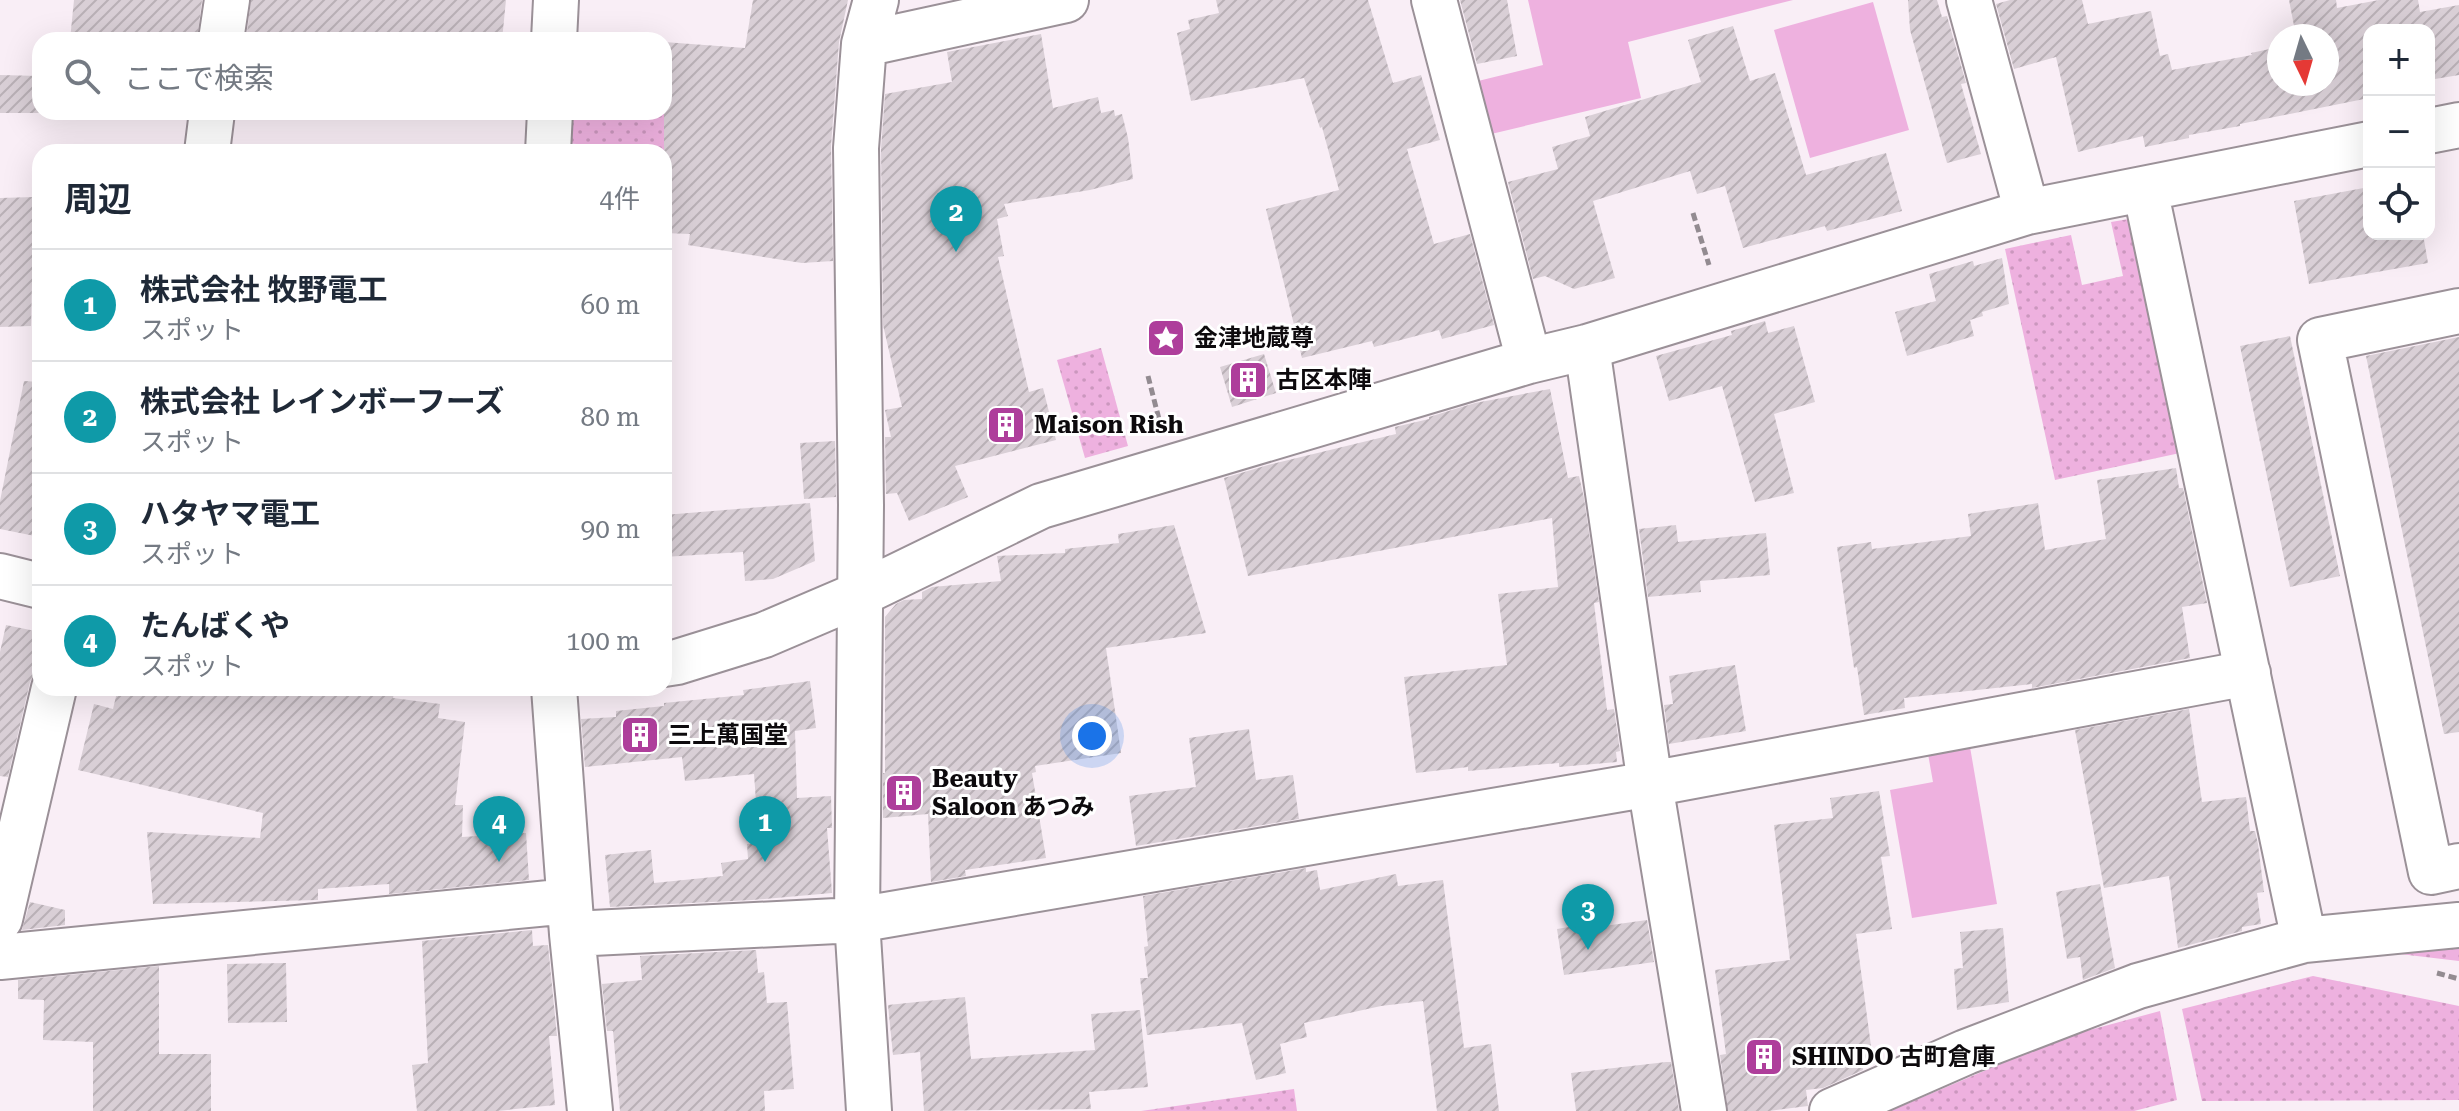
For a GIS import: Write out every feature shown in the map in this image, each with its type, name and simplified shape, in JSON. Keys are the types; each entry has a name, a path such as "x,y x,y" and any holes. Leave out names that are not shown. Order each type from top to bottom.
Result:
{"street":[{"path":"222,32 227,0"},
{"path":"554,32 556,0"},
{"path":"869,1111 857,920 860,594 856,148 864,44 876,0"},
{"path":"864,44 1066,0"},
{"path":"1434,0 1529,361"},
{"path":"1969,0 2027,212"},
{"path":"208,144 211,120"},
{"path":"548,144 550,120"},
{"path":"2435,130 2459,125"},
{"path":"672,663 764,635 860,594 1041,506 1529,361 1587,347 2027,212 2363,145"},
{"path":"2145,189 2304,940"},
{"path":"2459,311 2320,340 2431,872 2459,866"},
{"path":"1587,347 1650,784 1704,1111"},
{"path":"0,576 32,584"},
{"path":"0,957 570,917 857,920 1650,784 2248,673"},
{"path":"2,895 52,696"},
{"path":"555,696 570,917 590,1111"},
{"path":"1832,1111 1966,1052 2138,986 2304,940 2459,925"}],"path":[{"path":"1693,213 1710,268"},
{"path":"1148,376 1162,430"}],"shaded area":[{"path":"1528,0 1793,0 1628,42 1641,98 1487,135 1474,82 1543,65"},
{"path":"1873,2 1909,130 1810,158 1774,30"},
{"path":"567,120 669,120 690,154 672,152 672,144 565,143"},
{"path":"2129,219 2180,453 2055,480 2005,249 2071,235 2082,285 2123,276 2111,222"},
{"path":"1101,348 1128,446 1085,458 1057,360"},
{"path":"1970,747 1997,904 1912,918 1890,790 1933,782 1928,754"},
{"path":"2459,946 2459,961 2383,952"},
{"path":"2313,976 2459,1006 2459,1100 2202,1101 2182,1009"},
{"path":"2160,1011 2177,1100 2134,1111 1890,1111 2064,1037"},
{"path":"1294,1089 1297,1111 1141,1111"}],"building":[{"path":"74,0 202,0 198,32 71,32"},
{"path":"251,0 506,0 503,32 247,32"},
{"path":"753,0 848,0 839,42 831,146 833,261 802,263 688,245 690,234 672,233 672,144 664,144 664,120 672,120 672,43 745,48"},
{"path":"1216,0 1368,0 1393,83 1421,75 1440,140 1407,149 1434,244 1470,234 1494,325 1442,339 1439,330 1374,347 1372,341 1302,358 1266,209 1339,190 1322,127 1304,78 1191,101 1177,33 1190,29 1188,20 1219,13"},
{"path":"1460,0 1507,0 1517,56 1477,64"},
{"path":"1908,0 1937,0 1942,17 1947,16 1966,83 1961,84 1981,154 1947,163 1910,30"},
{"path":"2010,0 2082,0 2088,24 2151,11 2160,56 2168,54 2172,70 2267,50 2267,96 2339,96 2339,24 2294,24 2289,0 2336,0 2337,8 2379,0 2418,0 2420,12 2459,5 2459,75 2435,79 2435,24 2363,24 2363,99 2145,147 2143,136 2078,152 2056,57 2014,69 1996,4"},
{"path":"1733,26 1750,81 1775,73 1806,175 1886,153 1902,211 1827,231 1825,226 1743,248 1725,186 1697,194 1690,171 1593,201 1615,278 1574,289 1545,276 1533,279 1508,182 1558,169 1552,147 1590,136 1585,117 1701,82 1688,40"},
{"path":"1041,34 1053,108 1098,97 1101,113 1114,110 1115,116 1122,114 1133,179 1090,190 1004,204 1008,216 997,219 1004,256 998,257 1029,392 1043,388 1056,440 955,466 968,497 909,521 897,493 886,494 885,437 891,437 885,410 902,407 883,325 881,149 885,94 952,82 947,52"},
{"path":"0,75 32,76 32,113 0,113"},
{"path":"2363,188 2363,240 2424,240 2428,263 2309,284 2294,201"},
{"path":"32,197 31,326 0,327 0,198"},
{"path":"2002,258 2009,304 1982,312 1983,316 1970,320 1974,336 1907,356 1895,312 1936,301 1929,274 1973,261 1974,266"},
{"path":"1765,321 1768,333 1794,326 1815,402 1774,414 1794,493 1755,502 1722,386 1669,401 1656,356 1732,335 1731,331"},
{"path":"2290,336 2340,576 2290,587 2240,346"},
{"path":"2459,337 2459,732 2444,734 2366,356"},
{"name":"古区本陣","path":"1264,354 1276,393 1232,407 1220,367"},
{"path":"24,381 32,382 32,535 0,529 0,501"},
{"path":"1550,389 1568,478 1579,476 1584,498 1599,602 1594,603 1607,710 1614,709 1620,751 1616,752 1617,762 1559,767 1559,763 1468,771 1468,767 1416,773 1404,677 1507,665 1498,594 1558,587 1552,518 1248,576 1224,478 1396,434 1395,427 1475,403"},
{"path":"835,441 836,497 804,499 800,443"},
{"path":"2176,468 2207,603 2182,607 2190,658 2032,688 2032,684 1904,698 1905,708 1864,715 1857,667 1854,668 1837,547 1871,542 1872,549 1971,536 1968,514 2038,503 2045,550 2106,539 2097,480"},
{"path":"810,503 815,561 773,579 745,581 743,552 672,556 672,514"},
{"path":"1174,525 1206,633 1106,648 1121,753 1035,766 1036,772 1032,773 1046,858 965,870 966,876 931,882 928,814 883,818 885,617 896,604 904,600 922,599 922,592 932,587 1001,581 997,556 1065,553 1065,549 1119,543 1118,534"},
{"path":"1676,525 1678,542 1766,533 1770,575 1700,581 1701,592 1648,597 1639,529"},
{"path":"6,625 32,630 32,679 8,777 0,776 0,652"},
{"path":"1735,665 1746,731 1669,744 1664,705 1673,704 1669,676"},
{"path":"810,681 816,728 795,731 797,798 831,796 832,828 827,828 832,893 610,907 605,855 651,850 654,883 723,876 721,863 748,859 747,844 759,843 754,774 685,781 682,757 585,767 581,719 616,717 616,711 744,695 743,690"},
{"path":"116,696 393,696 440,704 438,718 465,722 455,805 463,805 462,837 526,833 529,880 389,894 389,884 318,889 318,900 153,904 147,832 260,838 263,813 78,770 94,704 113,709"},
{"path":"2189,709 2202,802 2246,797 2250,831 2255,831 2258,844 2264,892 2257,893 2261,924 2178,948 2169,876 2104,888 2075,730"},
{"path":"1249,729 1256,780 1293,775 1299,819 1136,846 1129,796 1196,787 1189,738"},
{"path":"1879,791 1890,856 1881,857 1892,929 1856,934 1873,1061 1862,1062 1863,1070 1823,1088 1806,1090 1808,1106 1769,1111 1728,1111 1720,1055 1726,1054 1715,970 1790,960 1774,825 1833,818 1830,798"},
{"path":"1306,868 1306,872 1317,870 1320,890 1396,874 1398,886 1443,880 1464,1048 1491,1044 1499,1111 1437,1111 1423,1001 1381,1006 1304,1023 1307,1037 1280,1044 1286,1073 1256,1080 1242,1023 1147,1035 1140,978 1148,978 1143,896"},
{"path":"2100,884 2115,968 2083,980 2080,957 2067,959 2056,892"},
{"path":"30,902 65,910 65,925 22,930"},
{"path":"1647,920 1654,962 1564,975 1557,929 1604,921 1604,926"},
{"path":"2003,928 2009,1002 1957,1010 1954,969 1963,968 1960,932"},
{"path":"532,930 533,946 548,945 557,1036 549,1036 555,1105 497,1111 417,1111 412,1065 428,1063 422,941"},
{"path":"756,950 758,973 764,972 767,1003 787,1002 794,1089 764,1091 765,1111 620,1111 613,1031 607,1031 602,984 642,980 640,956"},
{"path":"286,963 287,1022 228,1023 227,964"},
{"path":"159,966 159,1054 211,1054 211,1111 93,1111 93,1042 43,1040 44,1000 18,999 18,980"},
{"path":"965,997 971,1059 1095,1050 1091,1014 1140,1010 1148,1087 1089,1092 1091,1109 924,1111 920,1052 893,1055 888,1005"},
{"path":"1671,1062 1679,1111 1576,1111 1571,1073"}],"place":[{"name":"株式会社 レインボーフーズ","path":"956,252"},
{"name":"金津地蔵尊","path":"1166,338"},
{"name":"古区本陣","path":"1248,380"},
{"name":"Maison Rish","path":"1006,425"},
{"name":"三上萬国堂","path":"640,735"},
{"name":"Beauty Saloon あつみ","path":"904,793"},
{"name":"たんばくや","path":"499,862"},
{"name":"株式会社 牧野電工","path":"765,862"},
{"name":"ハタヤマ電工","path":"1588,950"},
{"name":"SHINDO 古町倉庫","path":"1764,1057"}]}
